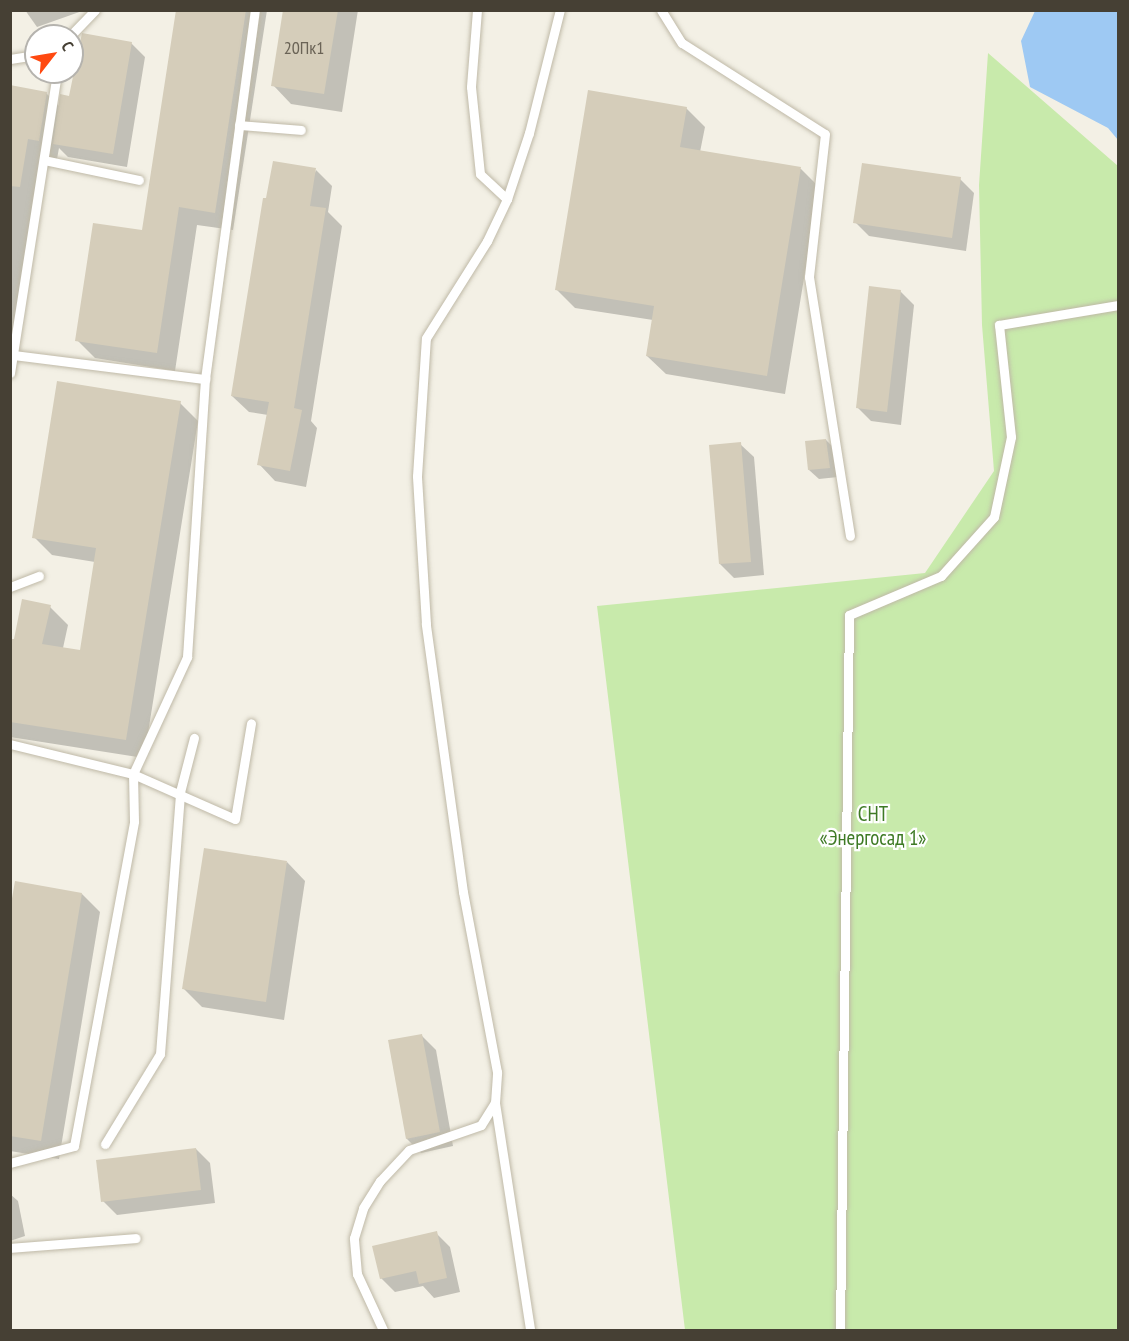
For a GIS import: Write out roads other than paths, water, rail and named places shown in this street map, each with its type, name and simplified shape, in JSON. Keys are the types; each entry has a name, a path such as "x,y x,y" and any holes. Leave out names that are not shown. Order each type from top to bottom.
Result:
{"lane":[{"path":"82,24 95,10"},
{"path":"10,1163 74,1146 134,821 134,774 188,657 205,379 255,10"},
{"path":"477,10 471,87 480,174 507,199"},
{"path":"530,1330 495,1103 497,1072 463,892 426,624 417,476 426,338 487,241 507,199 529,133 560,10"},
{"path":"661,10 682,43 825,134 809,277 850,536"},
{"path":"10,373 55,84"},
{"path":"239,125 301,130"},
{"path":"44,160 139,180"},
{"path":"840,1330 849,615 941,576 994,517 1011,437 999,325 1119,305"},
{"path":"14,355 205,379"},
{"path":"10,587 39,576"},
{"path":"10,744 134,774 180,792 235,819 251,723"},
{"path":"105,1144 160,1054 180,792 194,738"},
{"path":"383,1330 357,1274 354,1238 363,1208 380,1181 409,1150 481,1125 495,1103"},
{"path":"10,1248 136,1238"}],"water":[{"path":"1035,11 1118,11 1118,140 1108,128 1030,87 1021,41"}],"park label":[{"name":"СНТ «Энергосад 1»","path":"873,826"}]}
